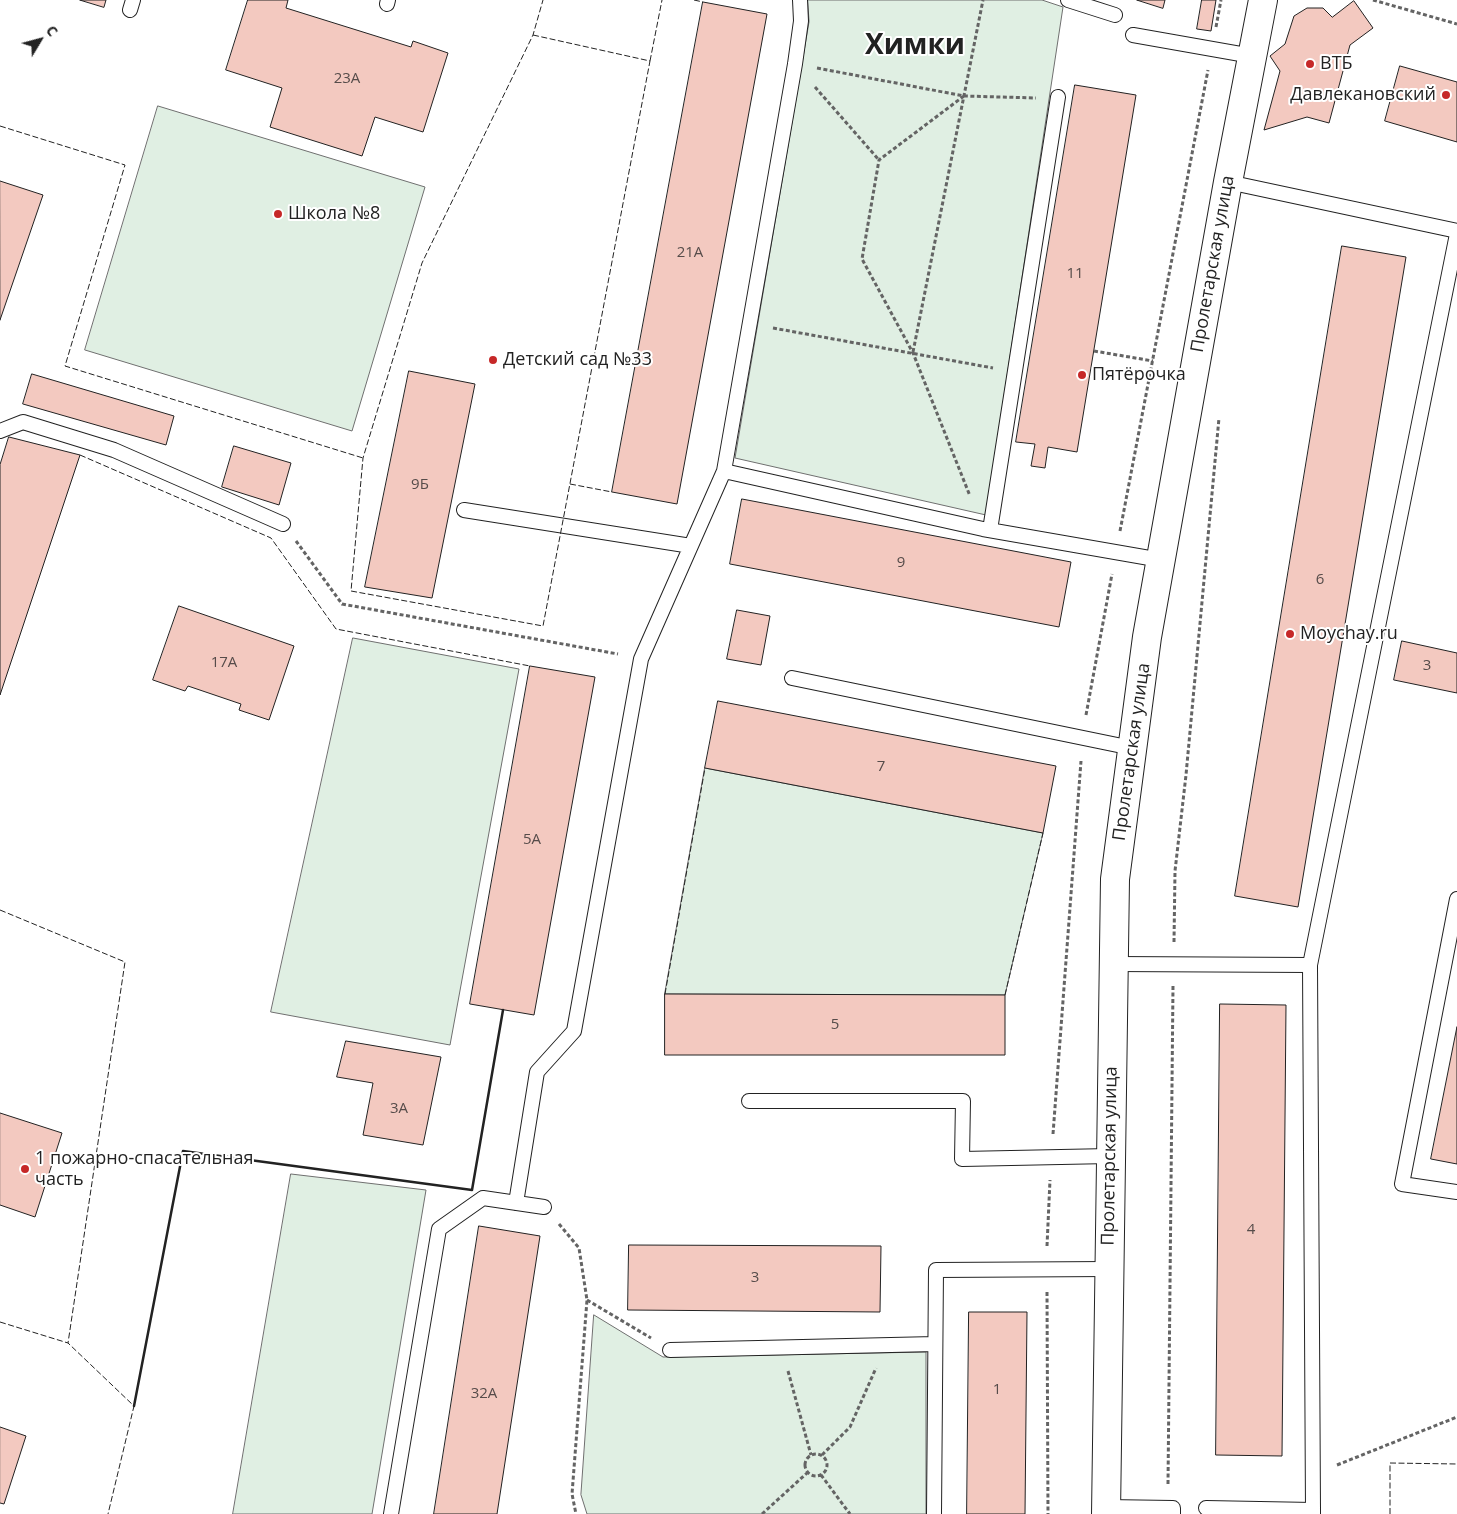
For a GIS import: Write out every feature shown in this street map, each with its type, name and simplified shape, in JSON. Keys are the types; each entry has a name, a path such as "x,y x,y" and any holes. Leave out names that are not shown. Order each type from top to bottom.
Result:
{"street":[{"name":"Пролетарская улица","path":"1106,1511 1115,879 1147,636 1228,182 1263,0"}],"lane":[{"path":"516,1203 537,1072 574,1031 641,659 724,471 795,64 801,21 800,0"},
{"path":"1068,0 1115,15"},
{"path":"1133,35 1252,56"},
{"path":"987,530 1058,97"},
{"path":"1206,1508 1313,1512 1310,965 1457,233 1228,182"},
{"path":"0,431 23,422 114,450 283,524"},
{"path":"724,471 987,530 1161,560"},
{"path":"464,510 691,546"},
{"path":"792,678 1132,748"},
{"path":"1457,899 1402,1184 1457,1192"},
{"path":"1113,964 1310,965"},
{"path":"749,1101 963,1101 962,1159 1110,1156"},
{"path":"391,1514 439,1229 483,1198 544,1207"},
{"path":"934,1514 936,1270 1108,1269"},
{"path":"670,1350 935,1344"},
{"path":"1106,1511 1173,1511"}],"path":[{"path":"913,353 983,0"},
{"path":"1373,0 1457,24"},
{"path":"795,64 964,96 1058,97"},
{"path":"795,64 879,160"},
{"path":"964,96 879,160 862,259 913,353 987,530"},
{"path":"750,324 1014,372"},
{"path":"1094,351 1153,360"},
{"path":"1173,1511 1168,1491 1175,870 1186,775 1220,411"},
{"path":"283,524 342,604 641,659"},
{"path":"544,1207 579,1248 587,1300 572,1494 576,1514"},
{"path":"587,1300 670,1350"},
{"path":"822,1455 850,1427 886,1345"},
{"path":"782,1347 811,1454"},
{"path":"1313,1474 1457,1417"},
{"path":"811,1454 822,1455"},
{"path":"811,1454 804,1463 807,1473 814,1477 821,1475 827,1465 822,1455"},
{"path":"762,1514 807,1473"},
{"path":"821,1475 850,1514"}],"green space":[{"path":"808,0 1042,0 1063,7 986,515 735,458 809,22"},
{"path":"158,106 425,187 352,431 85,350"},
{"path":"353,638 519,669 450,1045 271,1012"},
{"path":"705,768 1043,833 1005,995 665,994"},
{"path":"291,1174 426,1190 372,1514 233,1514"},
{"path":"594,1315 663,1357 926,1352 926,1514 587,1514 581,1495"}],"building":[{"path":"80,0 106,0 104,7"},
{"path":"248,0 288,0 286,8 411,47 413,41 448,53 423,132 375,117 362,156 270,127 282,88 226,70"},
{"path":"1137,0 1165,0 1163,8"},
{"path":"1202,0 1216,0 1211,31 1197,29"},
{"name":"ВТБ","path":"1354,1 1373,28 1350,45 1329,123 1307,117 1264,130 1280,71 1270,56 1285,44 1294,16 1307,8 1323,8 1332,17"},
{"path":"703,2 767,14 677,504 612,492"},
{"path":"1400,66 1457,82 1457,142 1385,121"},
{"path":"1075,85 1136,95 1077,452 1048,447 1045,468 1031,466 1035,444 1016,442"},
{"path":"0,181 43,195 0,320"},
{"path":"1342,246 1406,257 1298,907 1235,896"},
{"path":"409,371 475,384 432,598 365,587"},
{"path":"32,374 174,416 166,445 23,404"},
{"path":"9,437 80,455 0,695 0,465"},
{"path":"234,446 291,463 279,505 222,487"},
{"path":"742,499 1071,562 1059,627 730,564"},
{"path":"179,606 294,646 269,720 239,710 241,704 188,686 185,691 153,680"},
{"path":"737,610 770,616 761,665 727,659"},
{"path":"1402,641 1457,653 1457,693 1394,680"},
{"path":"530,666 595,677 534,1015 470,1004"},
{"path":"718,701 1056,766 1043,833 705,768"},
{"path":"665,994 1005,995 1005,1055 665,1055"},
{"path":"1220,1004 1286,1005 1282,1456 1216,1455"},
{"path":"1457,1027 1457,1164 1431,1159"},
{"path":"346,1041 441,1057 423,1145 363,1135 373,1083 337,1077"},
{"name":"1 пожарно-спасательная часть","path":"0,1113 62,1133 35,1217 0,1205"},
{"path":"479,1226 540,1236 497,1514 434,1514"},
{"path":"629,1245 881,1246 880,1312 628,1310"},
{"path":"969,1312 1027,1312 1025,1514 967,1514"},
{"path":"0,1427 26,1436 4,1504 0,1503"}],"fence":[{"path":"533,35 650,61 543,626 351,591 363,458 422,263 533,35 543,0"},
{"path":"650,61 662,0"},
{"path":"694,0 703,2"},
{"path":"0,126 125,165 65,366 363,458"},
{"path":"80,455 271,538 336,629 530,666"},
{"path":"570,484 612,492"},
{"path":"665,994 705,768"},
{"path":"1005,995 1043,833"},
{"path":"0,910 125,962 68,1343"},
{"path":"0,1322 68,1343 134,1406 108,1514"},
{"path":"1390,1514 1390,1463 1457,1464"}],"wall":[{"path":"134,1406 183,1151 472,1190 503,1010"}],"place":[{"name":"ВТБ","path":"1310,64"},
{"name":"Давлекановский","path":"1446,95"},
{"name":"Школа №8","path":"278,214"},
{"name":"Детский сад №33","path":"493,360"},
{"name":"Пятёрочка","path":"1082,375"},
{"name":"Moychay.ru","path":"1290,634"},
{"name":"1 пожарно-спасательная часть","path":"25,1169"}],"district":[{"name":"Химки","path":"915,46"}]}
